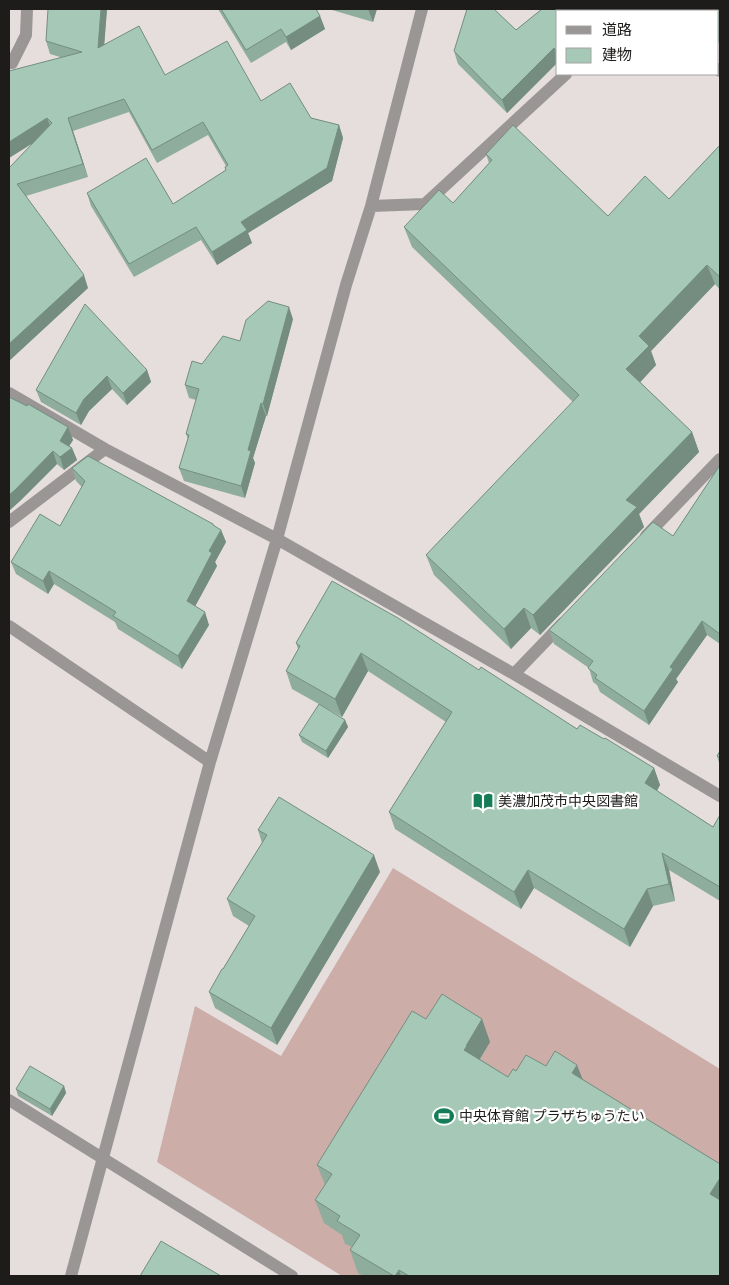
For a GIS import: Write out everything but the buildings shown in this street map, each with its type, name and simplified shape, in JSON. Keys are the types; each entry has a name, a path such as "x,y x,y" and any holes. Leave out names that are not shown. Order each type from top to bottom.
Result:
{"street":[{"path":"9,63 12,63 26,35 27,9"},
{"path":"71,1276 210,762 277,539 346,284 371,206 422,9"},
{"path":"371,206 426,204 565,75"},
{"path":"9,393 105,449 277,539 514,674 720,796"},
{"path":"9,522 105,449"},
{"path":"638,545 720,459"},
{"path":"514,674 569,616"},
{"path":"9,626 210,762"},
{"path":"9,1100 292,1276"}],"shaded area":[{"name":"中央体育館 プラザちゅうたい","path":"393,868 720,1069 720,1276 342,1276 157,1162 195,1006 281,1056"}],"place":[{"name":"美濃加茂市中央図書館","path":"483,801"},
{"name":"中央体育館 プラザちゅうたい","path":"444,1116"}]}
